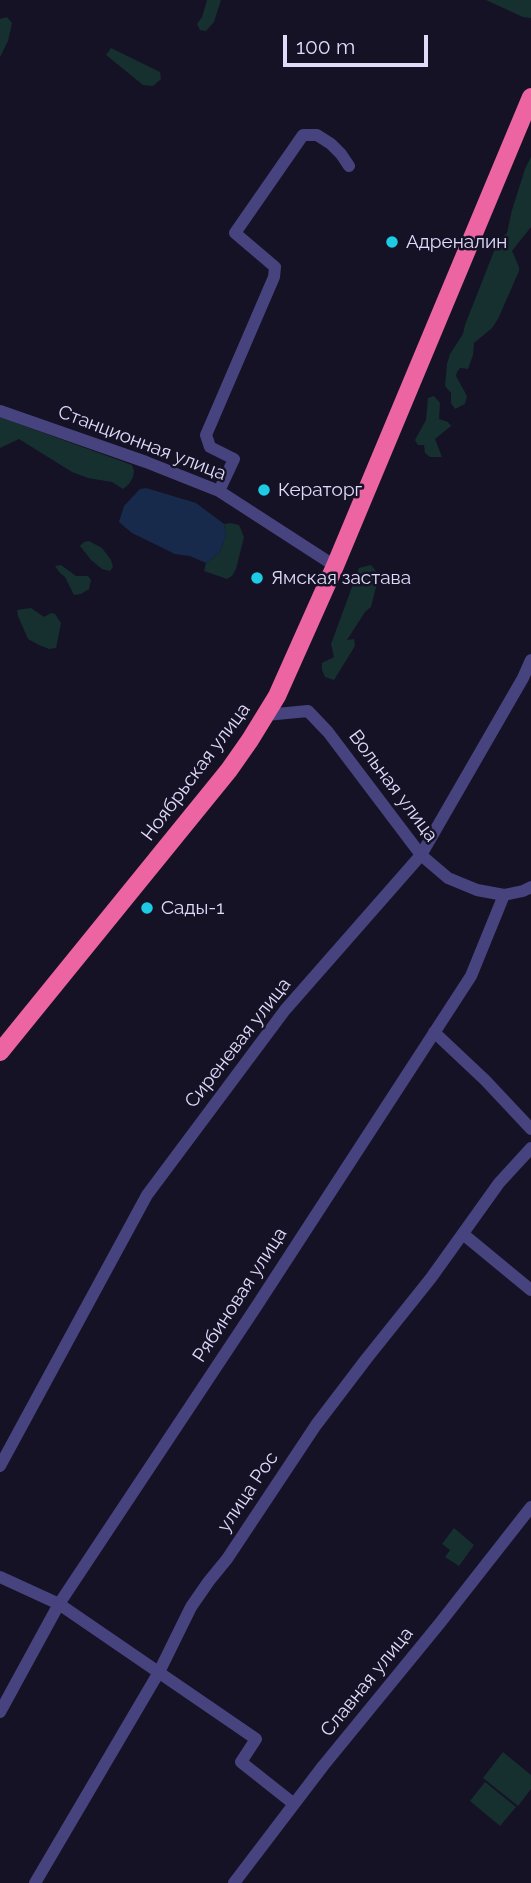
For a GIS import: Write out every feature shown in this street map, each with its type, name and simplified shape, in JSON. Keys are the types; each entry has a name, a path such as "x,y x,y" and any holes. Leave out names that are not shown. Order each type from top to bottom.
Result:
{"highway":[{"name":"Ноябрьская улица","path":"0,1052 229,770 267,715 335,566 531,97"}],"street":[{"path":"219,491 234,458 210,447 206,435 274,277 275,267 235,233 303,135 317,135 331,144 349,166"},
{"name":"Станционная улица","path":"0,411 146,462 219,491 335,566"},
{"name":"Сиреневая улица","path":"0,1466 147,1195 285,1010 421,855 527,681 531,660"},
{"name":"Вольная улица","path":"267,715 308,711 328,732 421,855 448,878 477,890 504,895 531,887"},
{"name":"Рябиновая улица","path":"0,1712 59,1604 257,1307 471,976 504,895"},
{"path":"434,1032 485,1080 531,1129"},
{"name":"улица Рос","path":"35,1883 159,1672 191,1608 209,1581 227,1559 316,1425 366,1357 431,1278 499,1183 531,1148"},
{"path":"463,1234 531,1290"},
{"name":"Славная улица","path":"234,1883 531,1507"},
{"path":"0,1577 59,1604 256,1739 241,1762 294,1804"}],"green space":[{"path":"207,0 221,0 214,22 206,31 200,30 197,24"},
{"path":"486,0 531,0 531,18 523,17"},
{"path":"7,17 12,23 8,41 0,57 0,19"},
{"path":"111,48 160,72 161,79 153,86 143,85 106,55"},
{"path":"531,157 531,227 512,251 519,271 498,319 492,328 474,343 468,369 460,368 457,372 456,376 467,396 465,404 455,409 451,403 451,393 445,386 450,354 463,334 498,241 507,233 512,210"},
{"path":"434,396 440,403 439,419 451,426 435,439 442,457 430,457 425,453 424,445 418,445 415,440 426,420 428,398"},
{"path":"0,417 132,465 133,477 123,489 112,482 72,472 19,439 0,448"},
{"path":"224,524 239,525 244,537 236,569 227,579 204,571 206,563 219,553 226,536"},
{"path":"89,541 102,548 111,560 113,567 110,571 102,569 91,560 80,546"},
{"path":"61,565 76,576 88,576 91,580 89,589 74,595 65,577 55,566"},
{"path":"371,565 379,575 371,607 347,640 354,639 355,646 334,680 325,677 322,663 334,657 331,644 359,568"},
{"path":"31,608 44,617 55,614 61,623 56,648 49,649 28,639 17,610"},
{"path":"454,1528 474,1545 459,1566 445,1557 450,1550 442,1544"},
{"path":"503,1752 531,1775 531,1789 518,1806 483,1778"},
{"path":"485,1782 516,1807 500,1826 470,1801"}],"water":[{"path":"146,488 196,503 224,524 226,536 219,553 206,563 190,556 175,554 132,533 119,522 124,506 140,489"}],"place":[{"name":"Адреналин","path":"392,242"},
{"name":"Кераторг","path":"264,490"},
{"name":"Ямская застава","path":"257,578"},
{"name":"Сады-1","path":"147,908"}]}
